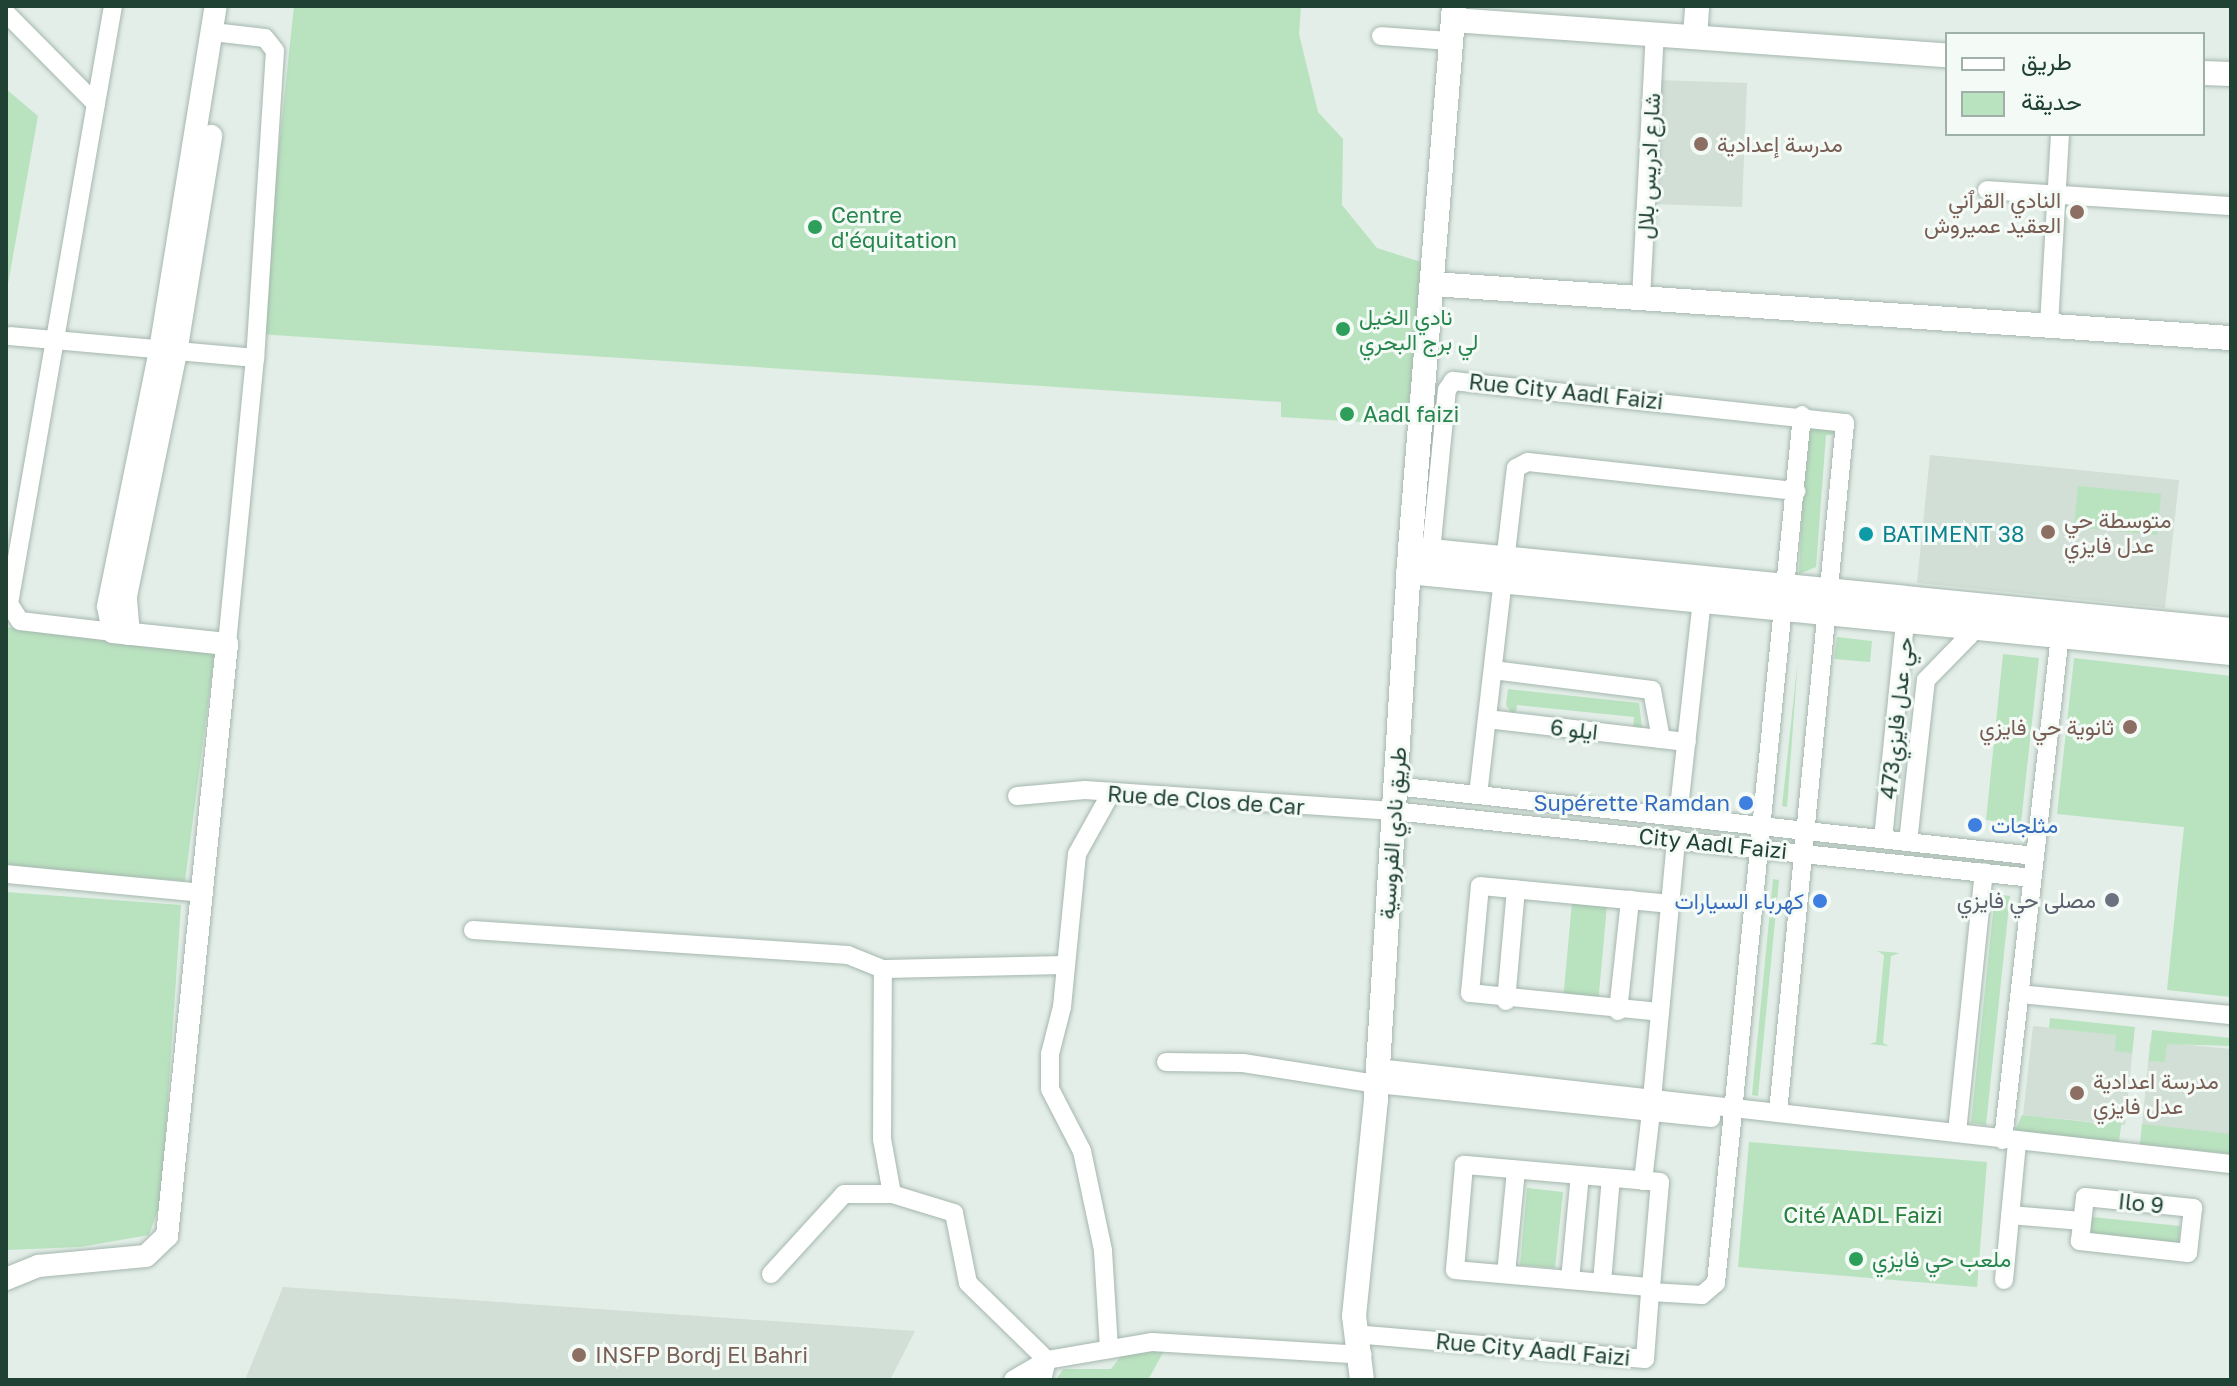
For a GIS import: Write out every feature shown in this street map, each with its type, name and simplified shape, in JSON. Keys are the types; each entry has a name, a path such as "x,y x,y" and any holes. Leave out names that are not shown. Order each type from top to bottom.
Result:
{"main road":[{"path":"1695,37 1697,6"},
{"path":"1453,22 1945,55"},
{"name":"طريق نادي الفروسية","path":"1362,1380 1359,1345 1393,811 1420,561 1432,284 1453,22"},
{"path":"2205,73 2231,74"},
{"path":"1432,284 2231,338"},
{"path":"1420,561 2061,624 2231,653"},
{"path":"1501,569 1702,600 1787,597"},
{"path":"1906,608 1970,626 2061,624 2231,630"}],"street":[{"path":"113,6 9,611 20,621 227,644"},
{"path":"216,6 220,33"},
{"path":"121,633 220,33 232,6"},
{"path":"6,13 96,104"},
{"path":"1381,36 1453,22"},
{"path":"6,1278 38,1266 146,1256 167,1236 204,893 255,358 275,47 265,38 220,33"},
{"name":"شارع ادريس بلال","path":"1641,298 1655,35"},
{"path":"2049,325 2060,136"},
{"path":"1987,190 2231,206"},
{"path":"10,336 255,358"},
{"name":"Rue City Aadl Faizi","path":"1420,561 1447,390 1453,381 1838,418 1846,426 1778,1113"},
{"path":"1676,839 1643,1181 1464,1165 1455,1270 1711,1293 1735,1115 1787,597 1802,415"},
{"path":"1478,795 1514,472 1528,462 1796,491"},
{"path":"1678,817 1702,600"},
{"name":"473حي عدل فايزي","path":"1883,839 1906,608"},
{"path":"2004,1280 2020,994 2061,624"},
{"path":"1908,842 1926,680 1969,636 1970,626"},
{"path":"1493,670 1652,690 1661,739 1687,742"},
{"name":"ايلو 6","path":"1487,719 1661,739"},
{"path":"1395,786 2035,856"},
{"path":"1109,1349 1103,1250 1082,1151 1050,1089 1050,1054 1066,965 1077,854 1111,793"},
{"name":"Rue de Clos de Car","path":"1017,796 1111,793 1393,811"},
{"name":"City Aadl Faizi","path":"1393,811 2033,878"},
{"path":"1957,1132 1984,872"},
{"path":"6,874 204,893"},
{"path":"1660,1012 1506,1001 1470,993 1480,886 1670,904"},
{"path":"1506,1001 1516,889"},
{"path":"1618,1011 1630,900"},
{"path":"473,930 848,955 883,969 1066,965"},
{"path":"883,969 882,1139 892,1194"},
{"path":"2020,994 2231,1015"},
{"path":"1166,1062 1243,1063 1735,1115 1778,1113 2231,1164"},
{"path":"1506,1274 1516,1170"},
{"path":"1570,1280 1580,1175"},
{"path":"1602,1282 1611,1178"},
{"name":"Rue City Aadl Faizi","path":"1359,1345 1645,1359 1660,1182 1643,1181"},
{"path":"771,1274 844,1194 892,1194 954,1213 968,1283 1047,1360"},
{"name":"Ilo 9","path":"2085,1197 2193,1208 2188,1253 2080,1241 2082,1221 2085,1197"},
{"path":"2010,1215 2082,1221"},
{"path":"1013,1380 1047,1360 1109,1349 1195,1341 1359,1345"},
{"path":"1042,1380 1047,1360"}],"shaded area":[{"name":"مدرسة إعدادية","path":"1659,80 1747,83 1742,207 1654,204"},
{"name":"متوسطة حي عدل فايزي","path":"1930,455 2179,480 2165,608 1917,583"},
{"name":"مدرسة اعدادية عدل فايزي","path":"2033,1026 2134,1036 2125,1125 2023,1115"},
{"name":"مدرسة اعدادية عدل فايزي","path":"2150,1041 2231,1049 2231,1136 2142,1127"},
{"name":"INSFP Bordj El Bahri","path":"283,1287 915,1331 890,1380 245,1380"}],"green space":[{"name":"Centre d'équitation","path":"294,6 1301,6 1299,34 1318,112 1343,139 1342,205 1377,248 1427,264 1414,411 1407,425 1281,417 1281,402 259,334"},
{"path":"6,89 38,116 6,295"},
{"path":"1834,424 1839,434 1826,435 1816,567 1799,574 1806,425"},
{"path":"2078,486 2161,494 2157,535 2074,527"},
{"path":"6,627 215,650 185,881 6,867"},
{"path":"1837,637 1872,641 1870,662 1834,659"},
{"path":"2003,654 2039,658 2021,823 1986,820"},
{"path":"2074,658 2231,676 2231,997 2167,990 2184,827 2057,814"},
{"path":"1798,659 1787,807 1782,806"},
{"path":"1508,689 1639,703 1642,728 1633,731 1634,717 1517,705 1515,718 1506,705"},
{"path":"1773,879 1779,880 1758,1096 1752,1095"},
{"path":"6,892 181,905 161,1201 149,1235 80,1247 6,1250"},
{"path":"1995,894 2010,896 1986,1125 1971,1123"},
{"path":"1572,902 1607,905 1598,1004 1563,1001"},
{"path":"1877,951 1900,953 1891,956 1883,1043 1889,1046 1869,1044 1876,1042 1884,955"},
{"path":"2050,1018 2135,1027 2132,1053 2115,1051 2116,1035 2049,1028"},
{"path":"2152,1030 2231,1038 2231,1046 2167,1044 2165,1062 2149,1061"},
{"path":"2109,1109 2123,1110 2119,1142 2015,1131 2022,1115 2107,1124"},
{"path":"2142,1124 2231,1134 2231,1154 2140,1144"},
{"name":"Cité AADL Faizi","path":"1749,1142 1987,1162 1977,1287 1738,1267"},
{"path":"1527,1188 1563,1192 1555,1268 1520,1265"},
{"path":"2092,1217 2180,1226 2179,1243 2090,1234"},
{"path":"1165,1349 1148,1380 1056,1380 1063,1369 1111,1369 1121,1356"}],"place":[{"name":"مدرسة إعدادية","path":"1701,144"},
{"name":"النادي القرٱني العقيد عميروش","path":"2077,212"},
{"name":"Centre d'équitation","path":"815,227"},
{"name":"نادي الخيل لي برج البحري","path":"1343,329"},
{"name":"Aadl faizi","path":"1347,414"},
{"name":"متوسطة حي عدل فايزي","path":"2048,532"},
{"name":"BATIMENT 38","path":"1866,534"},
{"name":"ثانوية حي فايزي","path":"2130,727"},
{"name":"Supérette Ramdan","path":"1746,803"},
{"name":"مثلجات","path":"1975,825"},
{"name":"مصلى حي فايزي","path":"2112,900"},
{"name":"كهرباء السيارات","path":"1820,901"},
{"name":"مدرسة اعدادية عدل فايزي","path":"2077,1093"},
{"name":"ملعب حي فايزي","path":"1856,1259"},
{"name":"INSFP Bordj El Bahri","path":"579,1355"}]}
